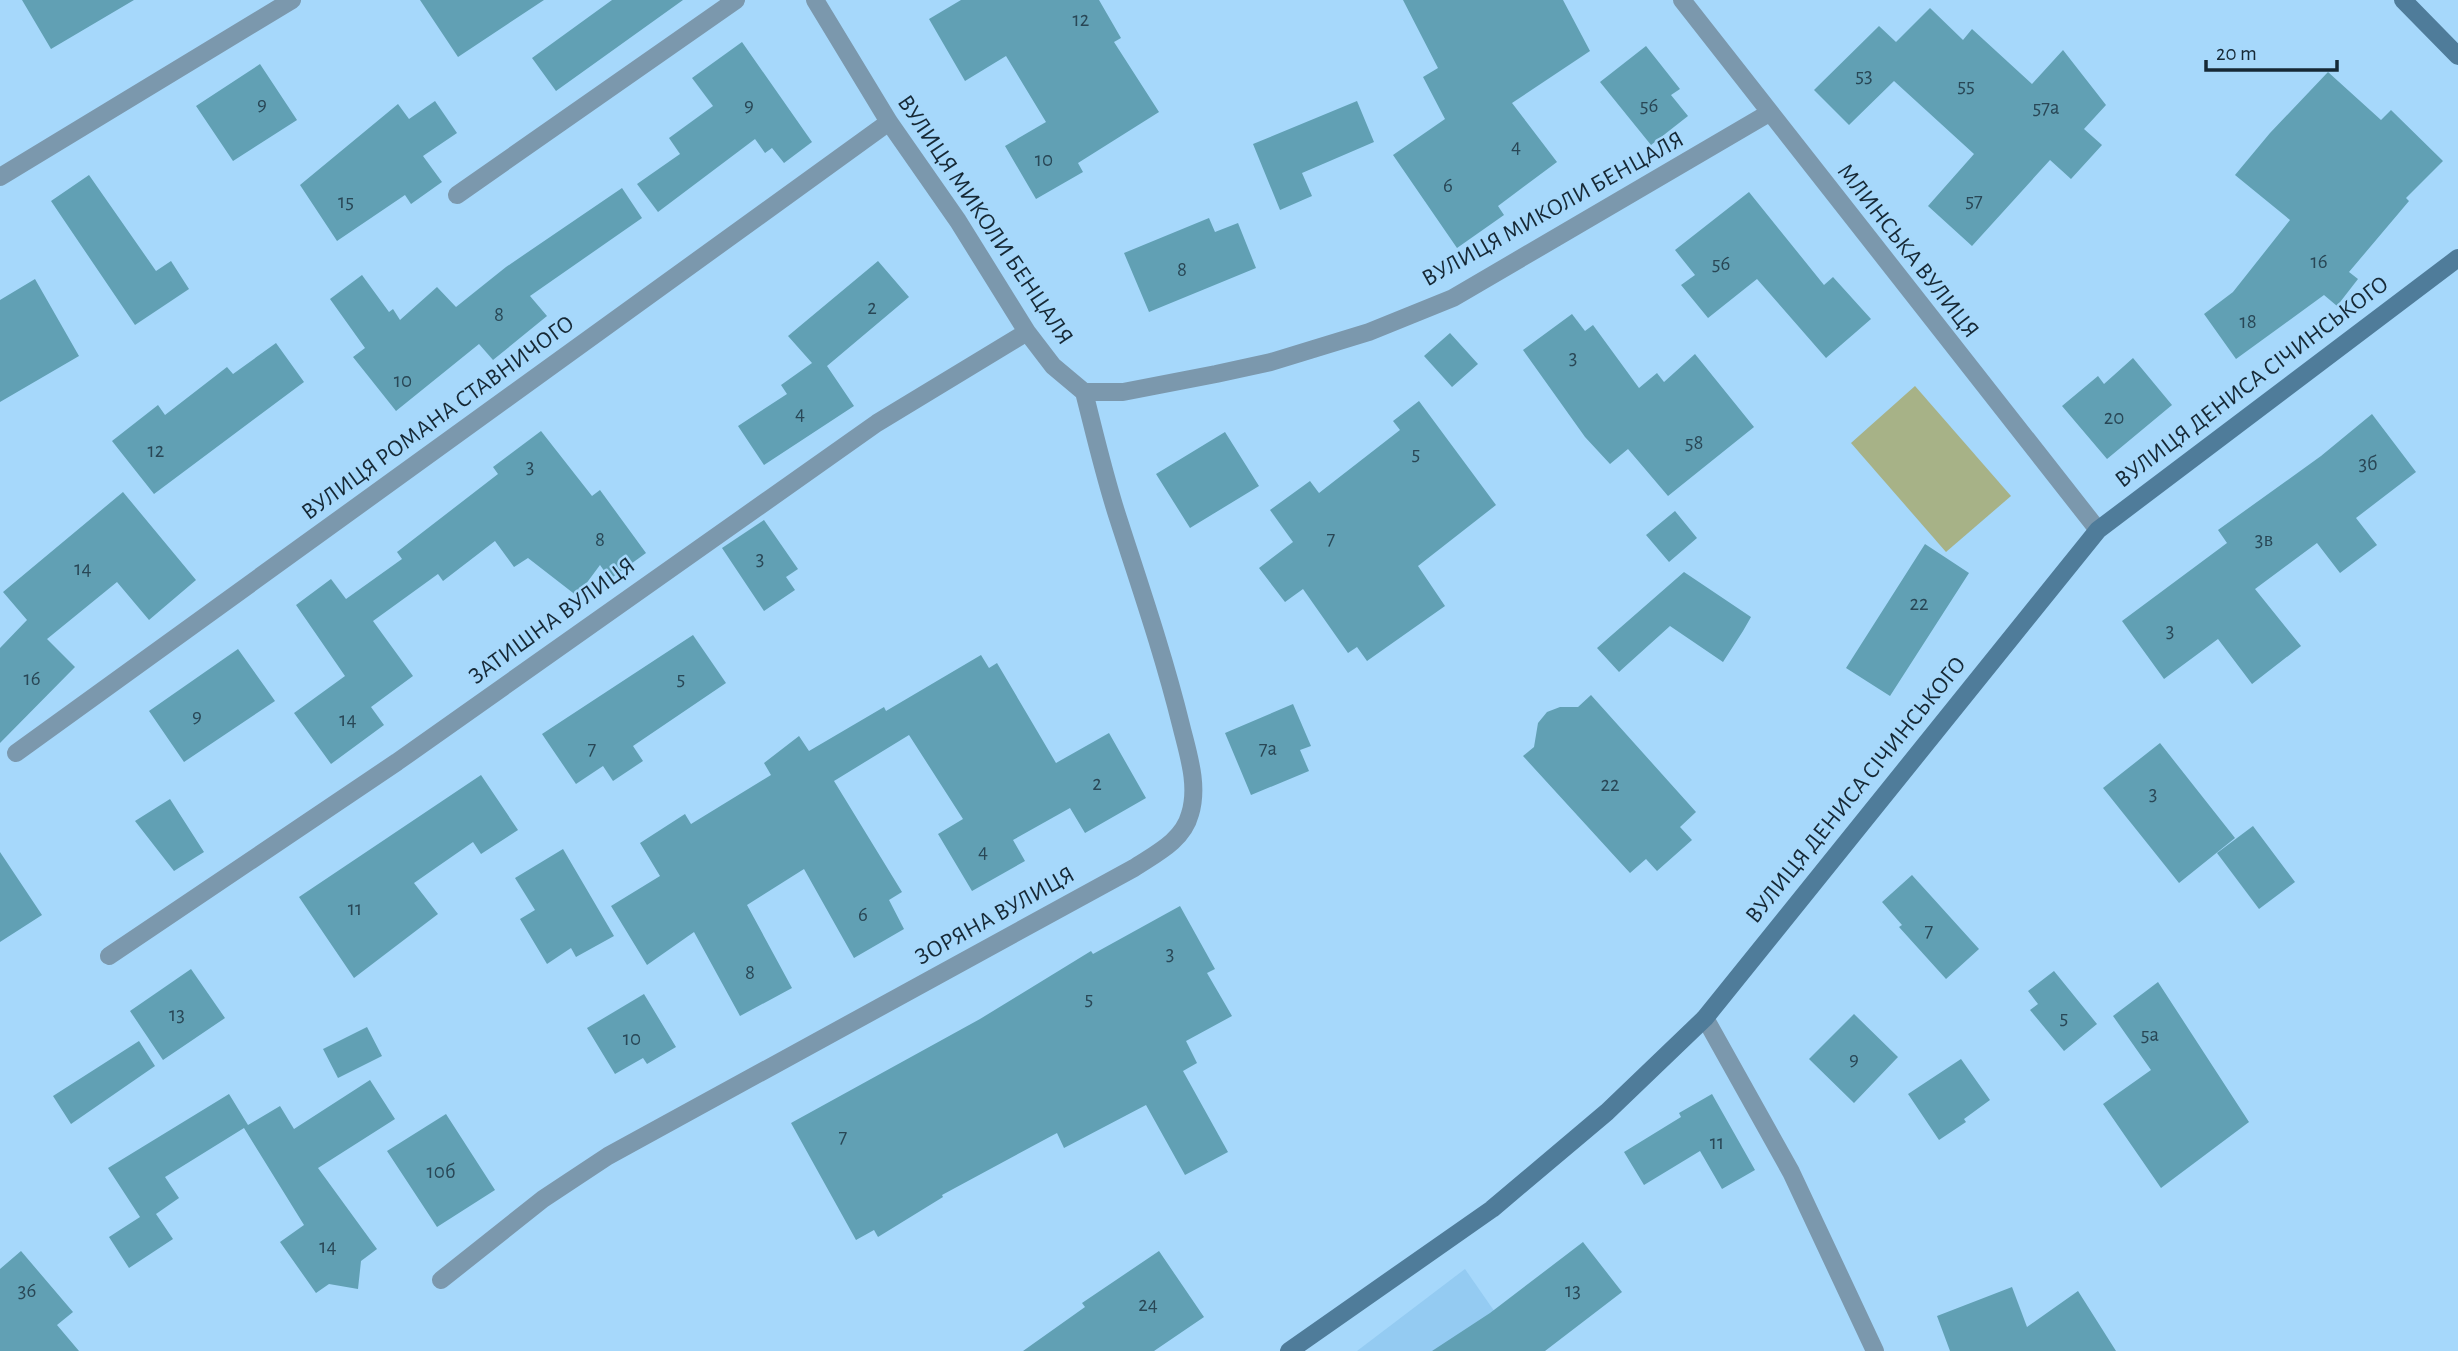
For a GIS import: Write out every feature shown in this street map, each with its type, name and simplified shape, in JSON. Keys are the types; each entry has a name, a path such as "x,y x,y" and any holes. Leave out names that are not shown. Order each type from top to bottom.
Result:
{"street":[{"path":"0,177 292,0"},
{"path":"457,195 736,0"},
{"name":"ВУЛИЦЯ МИКОЛИ БЕНЦАЛЯ","path":"814,0 889,122 958,221 1027,332 1053,366 1084,392 1123,392 1216,374 1320,349 1453,298 1769,113"},
{"name":"МЛИНСЬКА ВУЛИЦЯ","path":"1682,0 2098,530"},
{"path":"2403,0 2458,56"},
{"name":"ВУЛИЦЯ РОМАНА СТАВНИЧОГО","path":"16,753 889,122"},
{"name":"ВУЛИЦЯ ДЕНИСА СІЧИНСЬКОГО","path":"1289,1351 1492,1209 1607,1112 1705,1018 2098,530 2458,258"},
{"name":"ЗАТИШНА ВУЛИЦЯ","path":"109,957 386,770 877,423 1027,332"},
{"name":"ЗОРЯНА ВУЛИЦЯ","path":"442,1280 543,1199 608,1156 1134,868 1167,847 1183,829 1189,818 1194,794 1188,755 1166,667 1118,518 1084,392"},
{"path":"1705,1018 1791,1172 1875,1351"}],"shaded area":[{"path":"1465,1269 1522,1351 1357,1351"}],"green space":[{"path":"1915,386 2011,496 1946,552 1851,443"}],"building":[{"path":"22,0 134,0 51,49"},
{"path":"420,0 544,0 458,57"},
{"path":"612,0 683,0 556,91 532,58"},
{"path":"961,0 1099,0 1121,38 1114,42 1159,112 1078,163 1083,172 1036,199 1005,146 1046,122 1006,56 965,81 929,19"},
{"path":"1403,0 1563,0 1590,51 1512,103 1557,162 1498,206 1504,215 1457,248 1393,155 1445,119 1423,77 1438,68"},
{"path":"1930,8 1963,40 1972,29 2032,84 2063,50 2106,105 2084,129 2102,145 2071,179 2050,160 1972,246 1928,206 1974,154 1894,81 1849,125 1814,90 1879,26 1896,42"},
{"path":"742,42 812,142 784,163 772,148 765,153 755,139 658,212 637,184 680,154 669,138 713,106 692,78"},
{"path":"1646,46 1680,89 1671,95 1688,116 1651,145 1600,82"},
{"path":"260,64 297,120 233,161 196,106"},
{"path":"2328,72 2381,120 2391,110 2443,161 2406,198 2409,201 2349,272 2358,279 2337,306 2324,295 2236,359 2204,314 2233,292 2290,220 2235,175 2270,133"},
{"path":"435,101 457,133 423,156 442,182 411,204 405,195 337,241 300,185 398,104 409,119"},
{"path":"1357,101 1374,142 1302,173 1312,196 1280,210 1253,144"},
{"path":"89,175 156,271 171,261 189,289 135,325 51,201"},
{"path":"622,188 642,218 530,296 547,316 493,360 479,344 396,411 353,357 365,348 330,299 362,275 389,312 393,309 400,320 437,287 456,307 506,267"},
{"path":"1749,192 1824,285 1833,277 1871,319 1826,358 1757,279 1708,318 1681,285 1695,275 1675,250"},
{"path":"1209,218 1215,232 1238,223 1256,268 1149,312 1124,253"},
{"path":"878,261 909,297 827,366 854,406 764,465 738,426 787,394 781,385 812,363 788,336"},
{"path":"35,279 79,356 0,402 0,300"},
{"path":"1572,314 1585,331 1593,325 1639,388 1657,373 1664,382 1695,354 1754,427 1668,496 1628,449 1610,464 1585,437 1523,350"},
{"path":"1450,333 1478,364 1452,387 1424,356"},
{"path":"276,343 304,382 154,494 112,441 158,405 165,415 227,367 233,374"},
{"path":"2133,358 2172,405 2107,459 2062,406 2098,376 2104,384"},
{"path":"1419,401 1496,505 1418,566 1445,606 1367,661 1357,647 1348,653 1303,589 1285,602 1259,568 1293,542 1270,510 1310,481 1319,493 1400,430 1393,421"},
{"path":"2372,414 2416,472 2356,518 2377,545 2340,573 2317,543 2255,589 2301,646 2252,684 2218,639 2164,679 2122,621 2227,543 2218,530 2321,456"},
{"path":"541,431 592,496 600,490 646,553 610,579 600,565 577,596 528,558 514,567 495,541 443,581 438,574 373,621 413,676 371,707 384,725 331,764 294,713 345,676 296,605 331,579 346,599 402,559 397,552 498,474 493,467"},
{"path":"1225,432 1259,486 1190,528 1156,474"},
{"path":"123,492 196,580 149,620 117,582 47,639 75,667 0,743 0,648 27,620 3,592"},
{"path":"1675,511 1697,538 1669,562 1646,535"},
{"path":"764,520 798,569 786,577 795,590 764,611 722,548"},
{"path":"1925,544 1969,573 1890,696 1846,668"},
{"path":"1684,572 1751,617 1723,662 1670,626 1619,672 1597,648"},
{"path":"693,635 726,683 633,746 643,761 613,781 603,766 576,784 542,734"},
{"path":"238,649 275,701 184,762 149,711"},
{"path":"981,655 989,668 997,663 1056,763 1109,733 1146,798 1085,833 1070,808 1013,840 1025,861 972,891 938,834 963,819 909,735 834,781 902,892 889,900 904,929 854,958 804,869 747,905 792,988 740,1016 694,932 647,965 611,906 660,876 640,843 685,814 691,824 771,775 764,763 799,736 809,751 884,707 886,711"},
{"path":"1591,695 1696,812 1680,827 1692,840 1657,871 1646,859 1630,873 1523,756 1534,747 1538,723 1547,712 1560,707 1578,707"},
{"path":"1293,704 1311,746 1300,750 1309,771 1251,795 1225,733"},
{"path":"2160,743 2235,838 2179,883 2103,788"},
{"path":"481,775 518,830 481,854 473,842 414,883 438,914 354,978 299,897"},
{"path":"170,799 204,852 174,871 135,821"},
{"path":"2253,826 2295,882 2259,909 2217,853"},
{"path":"563,849 614,936 576,957 571,948 547,964 520,919 535,910 515,878"},
{"path":"0,852 42,915 0,942"},
{"path":"1912,875 1979,949 1946,979 1899,927 1902,925 1882,902"},
{"path":"1180,906 1215,969 1207,973 1232,1016 1186,1041 1197,1063 1183,1071 1228,1152 1185,1175 1146,1105 1064,1148 1057,1133 942,1195 943,1197 878,1237 874,1230 856,1240 791,1123 980,1019 1091,951 1093,954"},
{"path":"191,969 225,1018 163,1060 130,1011"},
{"path":"2054,971 2097,1024 2064,1051 2030,1010 2038,1004 2028,991"},
{"path":"2158,982 2249,1122 2161,1188 2103,1104 2151,1070 2113,1016"},
{"path":"644,994 676,1047 647,1064 643,1058 615,1074 587,1028"},
{"path":"1854,1014 1898,1057 1854,1103 1809,1059"},
{"path":"367,1027 382,1056 338,1078 323,1049"},
{"path":"139,1041 155,1066 71,1124 53,1096"},
{"path":"1961,1059 1990,1100 1964,1119 1966,1122 1939,1140 1908,1094"},
{"path":"370,1080 395,1119 318,1168 377,1249 361,1261 358,1289 329,1284 316,1293 280,1242 304,1225 244,1128 165,1177 179,1198 156,1214 173,1239 129,1268 109,1237 140,1217 108,1168 229,1094 248,1125 280,1106 294,1129"},
{"path":"1712,1094 1755,1170 1722,1189 1700,1151 1644,1185 1624,1152 1681,1117 1679,1113"},
{"path":"446,1114 495,1190 437,1227 387,1151"},
{"path":"1583,1242 1622,1292 1545,1351 1432,1351 1490,1313"},
{"path":"21,1251 73,1312 57,1325 79,1351 0,1351 0,1269"},
{"path":"1159,1251 1204,1317 1154,1351 1023,1351 1085,1307 1082,1303"},
{"path":"2012,1287 2027,1327 2078,1291 2116,1351 1950,1351 1937,1316"}]}
